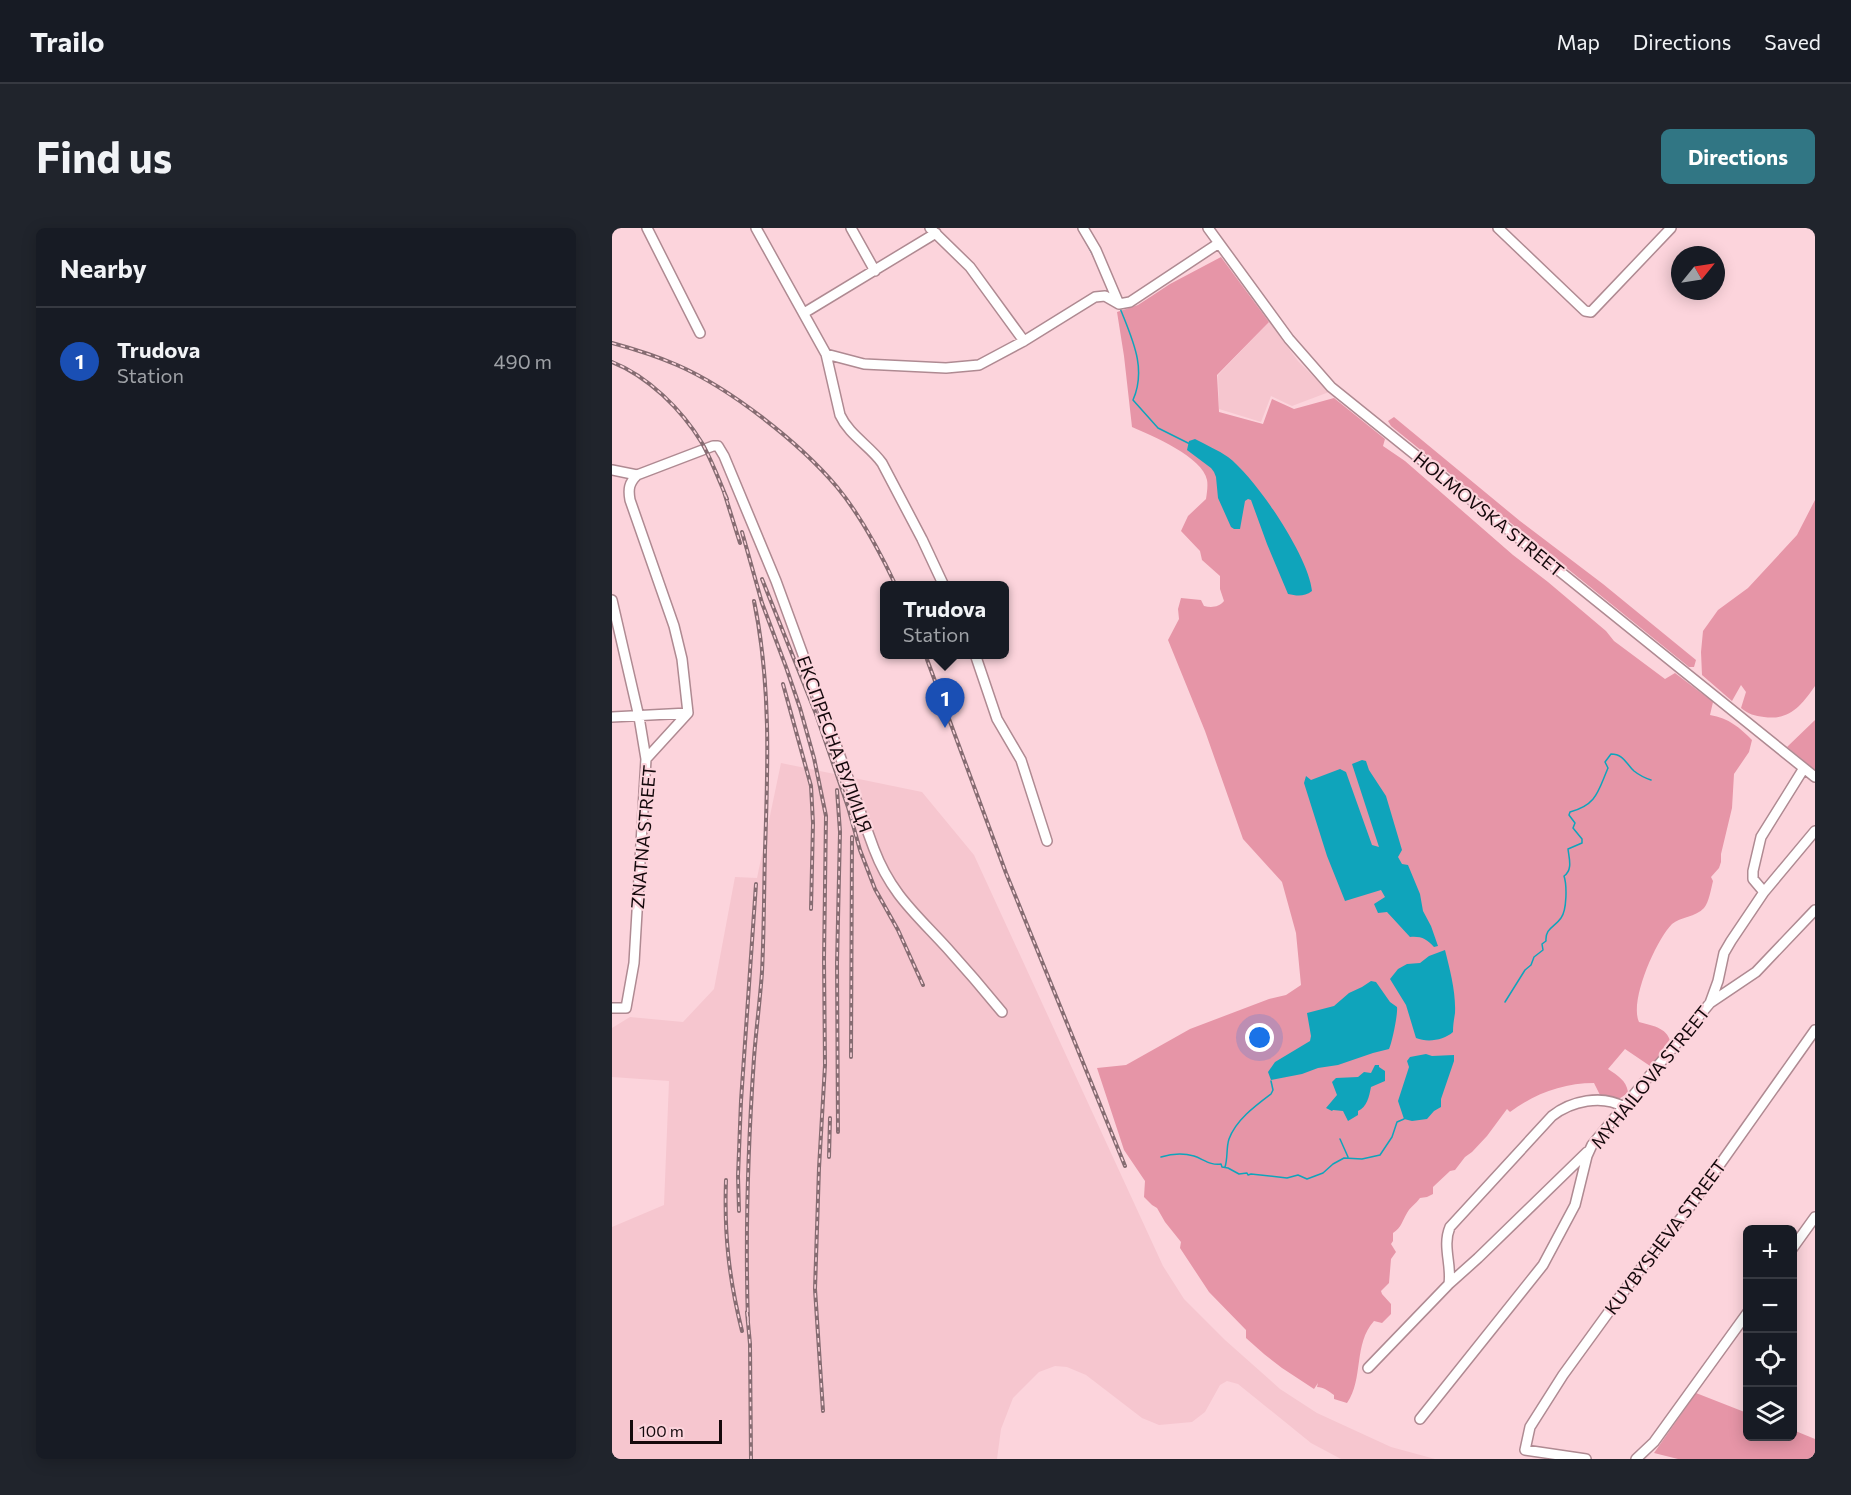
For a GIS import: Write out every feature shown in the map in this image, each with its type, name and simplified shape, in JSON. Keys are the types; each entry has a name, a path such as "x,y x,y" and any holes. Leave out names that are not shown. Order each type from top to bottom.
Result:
{"street":[{"path":"647,228 700,333"},
{"path":"756,228 826,354 840,416 844,424 882,463 942,581"},
{"path":"851,228 875,271"},
{"path":"1083,228 1096,250 1119,304"},
{"name":"HOLMOVSKA STREET","path":"1208,228 1289,339 1331,387 1815,777"},
{"path":"1498,228 1585,311 1591,312 1671,228"},
{"path":"804,313 875,271 933,231 970,267 1024,342"},
{"path":"826,354 864,364 946,368 979,365 1024,342 1095,297 1105,296 1119,304 1130,302 1219,243"},
{"name":"ЕКСПРЕСНА ВУЛИЦЯ","path":"637,475 712,446 718,446 778,587 885,874 905,903 1002,1012"},
{"path":"612,470 637,475"},
{"path":"612,717 688,713 682,659 674,626 630,500 628,489 631,481 637,475"},
{"path":"612,600 639,717 646,759"},
{"path":"977,659 997,719 1021,760 1047,841"},
{"name":"ZNATNA STREET","path":"612,1008 626,1008 634,963 646,759 688,713"},
{"path":"1764,892 1753,879 1758,843 1804,768"},
{"path":"1710,1003 1727,947 1764,892 1815,831"},
{"name":"MYHAILOVA STREET","path":"1420,1419 1543,1265 1575,1205 1588,1150 1710,1003 1756,972 1815,910"},
{"name":"KUYBYSHEVA STREET","path":"1586,1459 1526,1450 1530,1427 1563,1375 1632,1280 1689,1208 1815,1030"},
{"path":"1449,1284 1446,1239 1450,1227 1552,1116 1564,1108 1593,1100 1616,1103 1624,1107"},
{"path":"1368,1368 1449,1284 1588,1150"},
{"path":"1797,1242 1815,1217"},
{"path":"1636,1459 1654,1442 1743,1319"}],"shaded area":[{"path":"1221,257 1269,322 1217,375 1219,412 1263,424 1272,399 1294,409 1334,398 1385,439 1383,446 1405,461 1513,555 1606,631 1614,641 1665,679 1675,673 1713,702 1710,715 1734,724 1752,740 1749,752 1734,774 1732,808 1721,862 1711,877 1713,881 1707,902 1701,911 1672,924 1652,957 1641,986 1637,1012 1639,1022 1664,1031 1671,1045 1653,1068 1625,1049 1608,1069 1621,1079 1627,1088 1628,1092 1618,1099 1601,1097 1594,1083 1582,1084 1560,1087 1529,1100 1510,1112 1507,1109 1487,1136 1455,1170 1450,1171 1433,1187 1433,1194 1420,1198 1410,1209 1393,1233 1391,1244 1396,1252 1391,1259 1389,1283 1381,1291 1391,1304 1391,1314 1382,1323 1374,1321 1363,1340 1355,1383 1347,1403 1334,1399 1334,1395 1324,1388 1317,1387 1318,1383 1314,1389 1264,1354 1246,1338 1246,1330 1209,1292 1180,1248 1181,1242 1157,1208 1144,1197 1145,1181 1124,1150 1097,1068 1126,1065 1190,1029 1269,999 1286,995 1301,985 1296,933 1282,882 1243,839 1205,731 1168,640 1179,619 1178,609 1181,598 1201,600 1204,606 1210,607 1218,606 1224,601 1220,589 1220,576 1202,560 1200,551 1181,531 1188,516 1206,499 1207,480 1203,471 1187,455 1132,427 1117,312 1138,305 1170,284"},
{"path":"1269,322 1298,361 1329,392 1292,406 1271,396 1261,422 1219,409 1218,375"},
{"path":"1394,417 1520,521 1603,584 1696,660 1694,667 1689,667 1391,426 1388,421"},
{"path":"1815,500 1815,686 1800,705 1788,714 1773,718 1755,715 1741,708 1746,692 1741,685 1732,701 1702,675 1703,631 1718,610 1748,588 1797,535"},
{"path":"1815,720 1815,770 1787,747"},
{"path":"781,763 922,792 974,855 1163,1266 1184,1299 1225,1340 1280,1389 1317,1413 1391,1447 1435,1459 1341,1459 1311,1443 1238,1384 1227,1381 1220,1385 1205,1412 1192,1422 1159,1425 1142,1418 1086,1375 1067,1367 1055,1366 1039,1372 1013,1398 1001,1429 997,1459 612,1459 612,1227 664,1205 669,1081 612,1077 612,1028 630,1017 683,1022 714,989 735,877 757,878"},
{"path":"1696,1393 1743,1411 1743,1441 1797,1441 1797,1432 1815,1439 1815,1459 1678,1459 1654,1453"}],"water":[{"path":"1195,439 1228,457 1253,482 1279,519 1302,559 1312,591 1300,596 1288,594 1251,500 1245,501 1240,529 1231,527 1218,498 1214,472 1187,450 1189,441"},
{"path":"1362,760 1366,761 1369,770 1386,796 1402,850 1398,857 1402,864 1408,865 1420,894 1423,911 1438,946 1434,947 1421,938 1410,937 1387,912 1378,913 1374,904 1385,897 1381,890 1345,901 1327,856 1304,783 1306,776 1311,780 1340,769 1346,772 1372,845 1379,847 1352,764"},
{"path":"1445,950 1455,997 1453,1032 1436,1040 1421,1040 1416,1038 1406,1005 1390,979 1398,969 1407,964 1420,963 1429,956"},
{"path":"1371,981 1376,982 1390,1002 1397,1007 1395,1028 1389,1049 1338,1065 1271,1080 1268,1072 1275,1062 1310,1041 1307,1013 1334,1006 1349,993"},
{"path":"1426,1054 1454,1055 1441,1099 1441,1107 1427,1119 1412,1121 1404,1119 1398,1101 1409,1067 1407,1061 1410,1057"},
{"path":"1375,1065 1379,1065 1385,1071 1385,1081 1371,1087 1367,1101 1358,1111 1358,1115 1348,1121 1343,1111 1332,1111 1326,1108 1337,1095 1332,1082 1336,1078 1358,1077 1364,1072 1371,1073"}],"waterway":[{"path":"1080,231 1095,259"},
{"path":"1120,308 1133,342 1138,365 1139,376 1133,400 1158,428 1190,444"},
{"path":"1505,1002 1525,970 1531,965 1534,957 1543,950 1542,944 1546,941 1547,933 1563,914 1566,897 1564,876 1569,871 1570,860 1568,849 1582,843 1582,839 1573,828 1575,823 1569,815 1570,812 1586,805 1595,796 1608,768 1605,762 1611,754 1622,758 1634,771 1651,780"},
{"path":"1225,1167 1228,1142 1232,1132 1247,1114 1271,1094 1273,1090 1271,1081"},
{"path":"1161,1157 1177,1154 1190,1155 1210,1163 1221,1164 1222,1167 1239,1174 1287,1178 1298,1175 1307,1179 1323,1173 1344,1158 1362,1159 1380,1155 1392,1137 1397,1122 1404,1119"},
{"path":"1340,1139 1348,1157"}],"railway":[{"path":"612,343 637,350 698,375 741,402 784,435 822,470 846,498 870,535 894,581"},
{"path":"612,362 651,385 685,418 706,450 727,499"},
{"path":"724,492 740,543"},
{"path":"742,532 762,603 800,708 814,758 826,816 825,1065 815,1289 823,1411"},
{"path":"762,579 816,714 875,889 898,930 923,985"},
{"path":"748,1321 749,1157 754,1058 762,972 767,757 766,694 754,601"},
{"path":"927,659 1006,873 1125,1166"},
{"path":"783,684 811,786 813,823 811,909"},
{"path":"837,790 840,832 837,963 838,1132"},
{"path":"851,1057 852,837"},
{"path":"739,1211 741,1101 756,884"},
{"path":"829,1157 830,1118"},
{"path":"726,1180 728,1256 742,1331"},
{"path":"747,1312 750,1344 751,1459"}],"place":[{"name":"Trudova","path":"945,728"}]}
